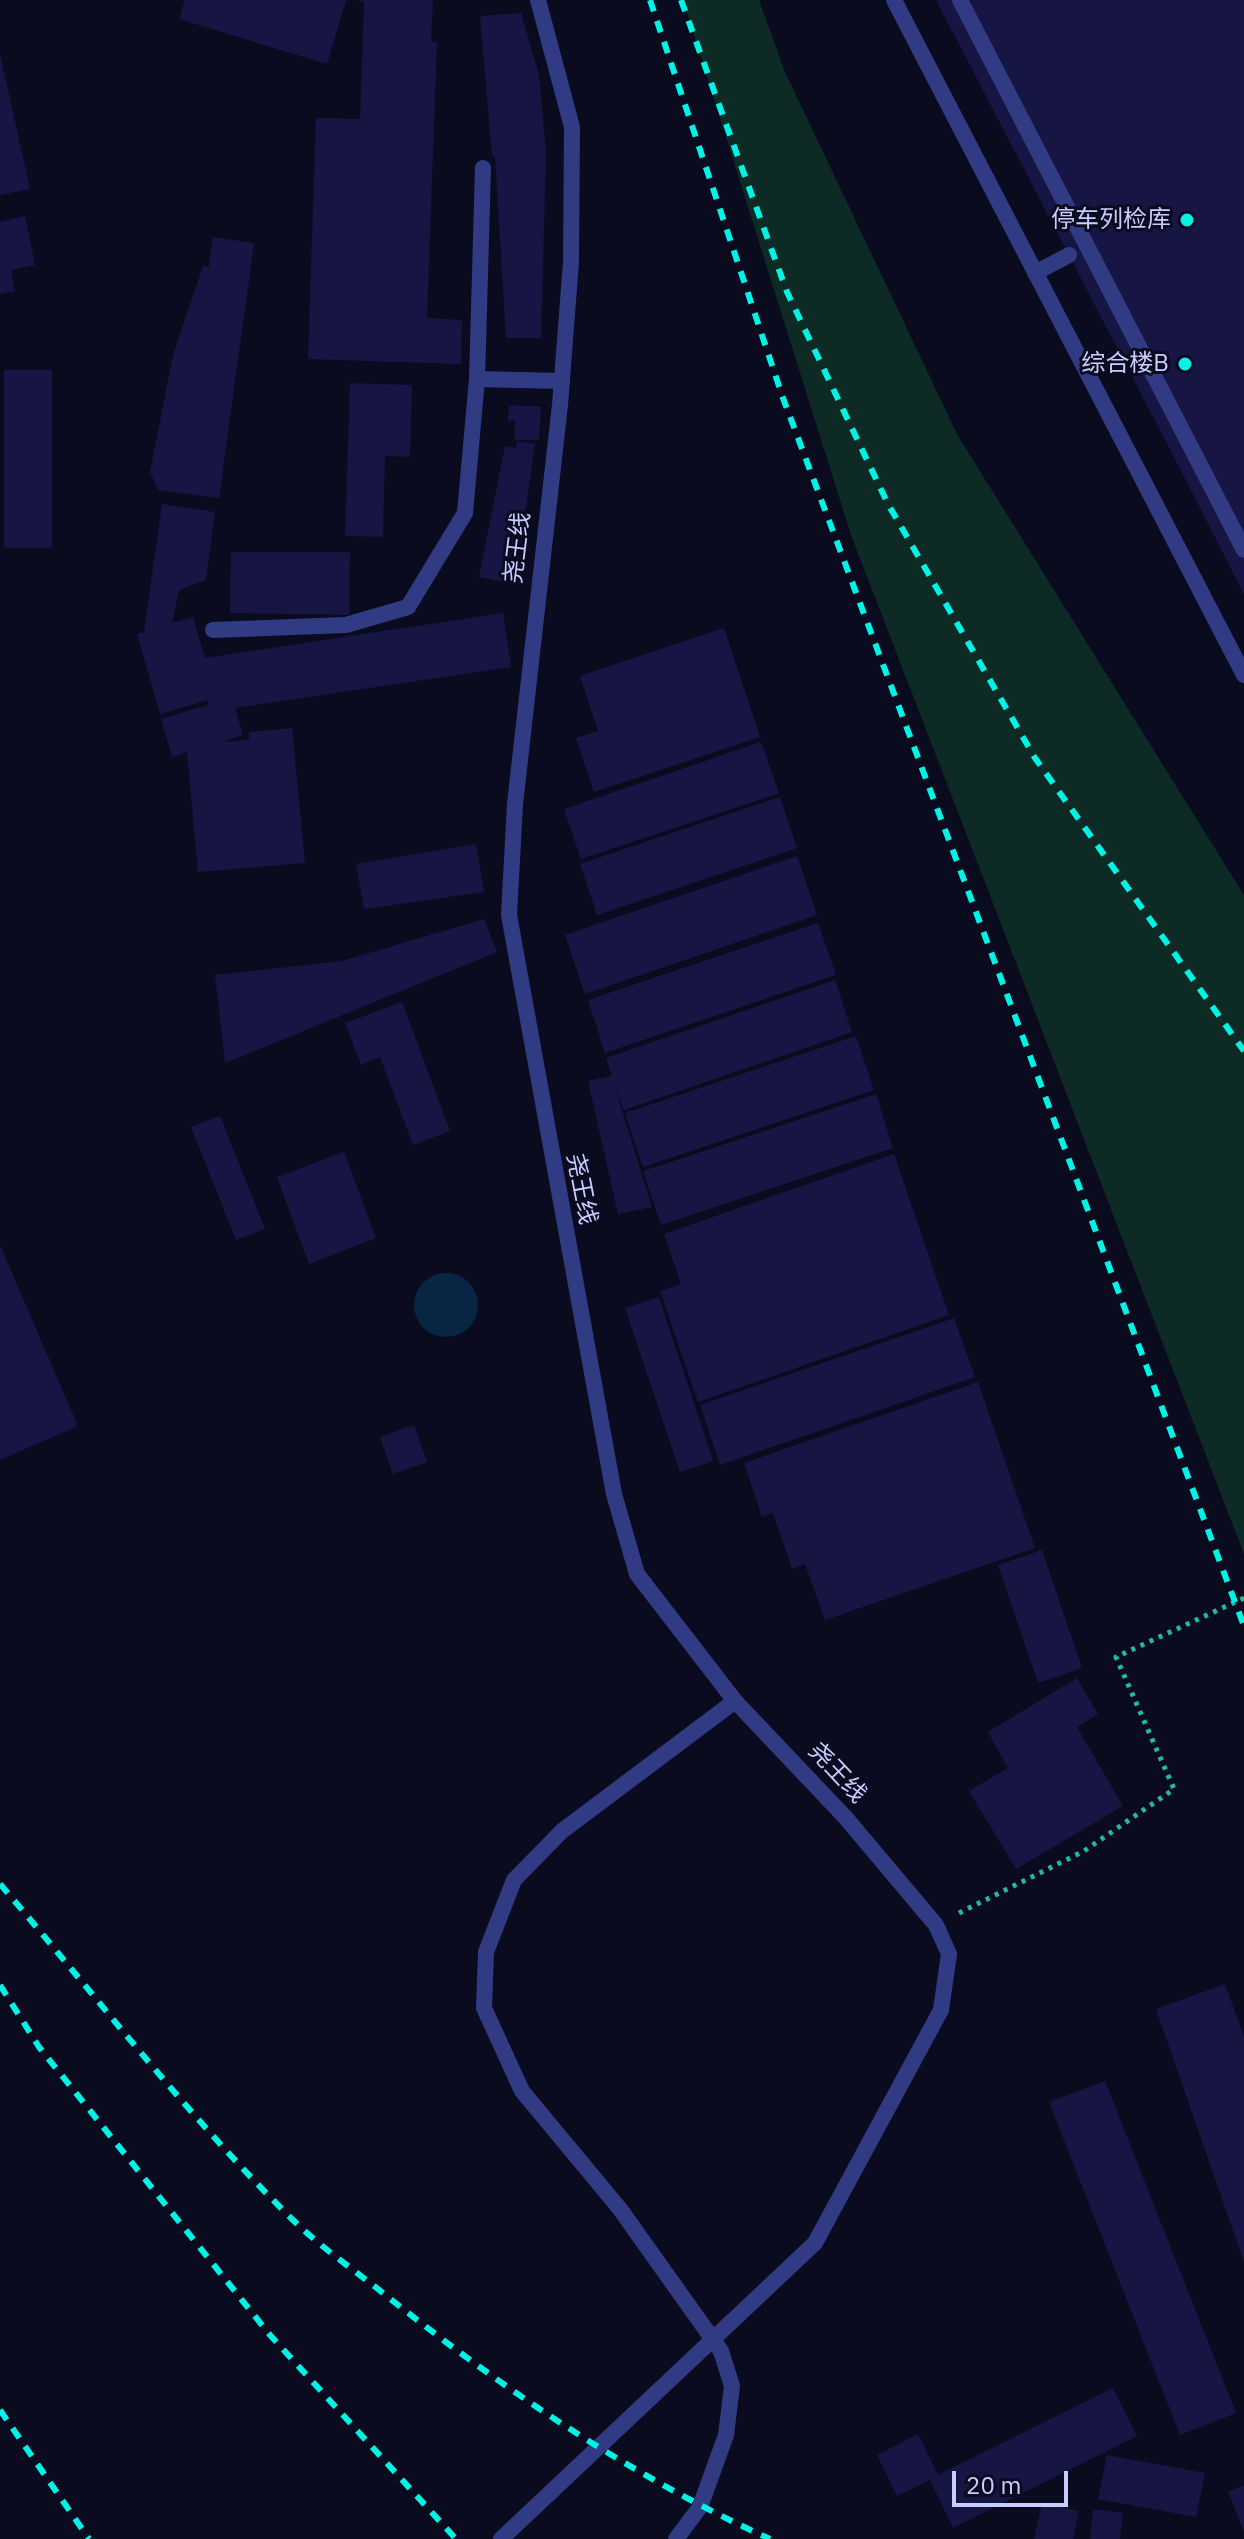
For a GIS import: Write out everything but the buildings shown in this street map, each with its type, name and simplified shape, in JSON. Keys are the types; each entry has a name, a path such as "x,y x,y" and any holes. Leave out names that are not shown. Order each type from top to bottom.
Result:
{"street":[{"name":"尧王线","path":"501,2539 815,2243 941,2010 949,1954 936,1925 845,1817 735,1701 637,1574 614,1494 509,915 515,804 562,381 571,262 572,127 538,0"},
{"path":"894,0 1244,675"},
{"path":"960,0 1244,550"},
{"path":"213,630 346,625 408,607 465,513 477,379 483,168"},
{"path":"1035,273 1069,255"},
{"path":"477,379 562,381"},
{"path":"676,2539 700,2507 726,2435 732,2386 721,2351 620,2209 522,2091 484,2008 486,1952 514,1880 562,1831 735,1701"}],"path":[{"path":"936,1925 1084,1851 1174,1789 1116,1657 1244,1598"}],"green space":[{"path":"683,0 759,0 785,72 958,436 1244,895 1244,1554 851,535"}],"water":[{"path":"440,1273 452,1273 469,1282 476,1293 476,1317 469,1328 452,1337 440,1337 428,1332 419,1323 414,1311 414,1299 419,1287 428,1278"}],"railway":[{"path":"650,0 783,398 1244,1626"},
{"path":"681,0 787,292 888,504 1035,758 1244,1051"},
{"path":"0,1884 217,2140 317,2241 478,2366 572,2430 668,2488 770,2539"},
{"path":"0,1985 39,2047 270,2335 456,2539"},
{"path":"0,2410 89,2539"}],"place":[{"name":"停车列检库","path":"1187,220"},
{"name":"综合楼B","path":"1185,364"}]}
